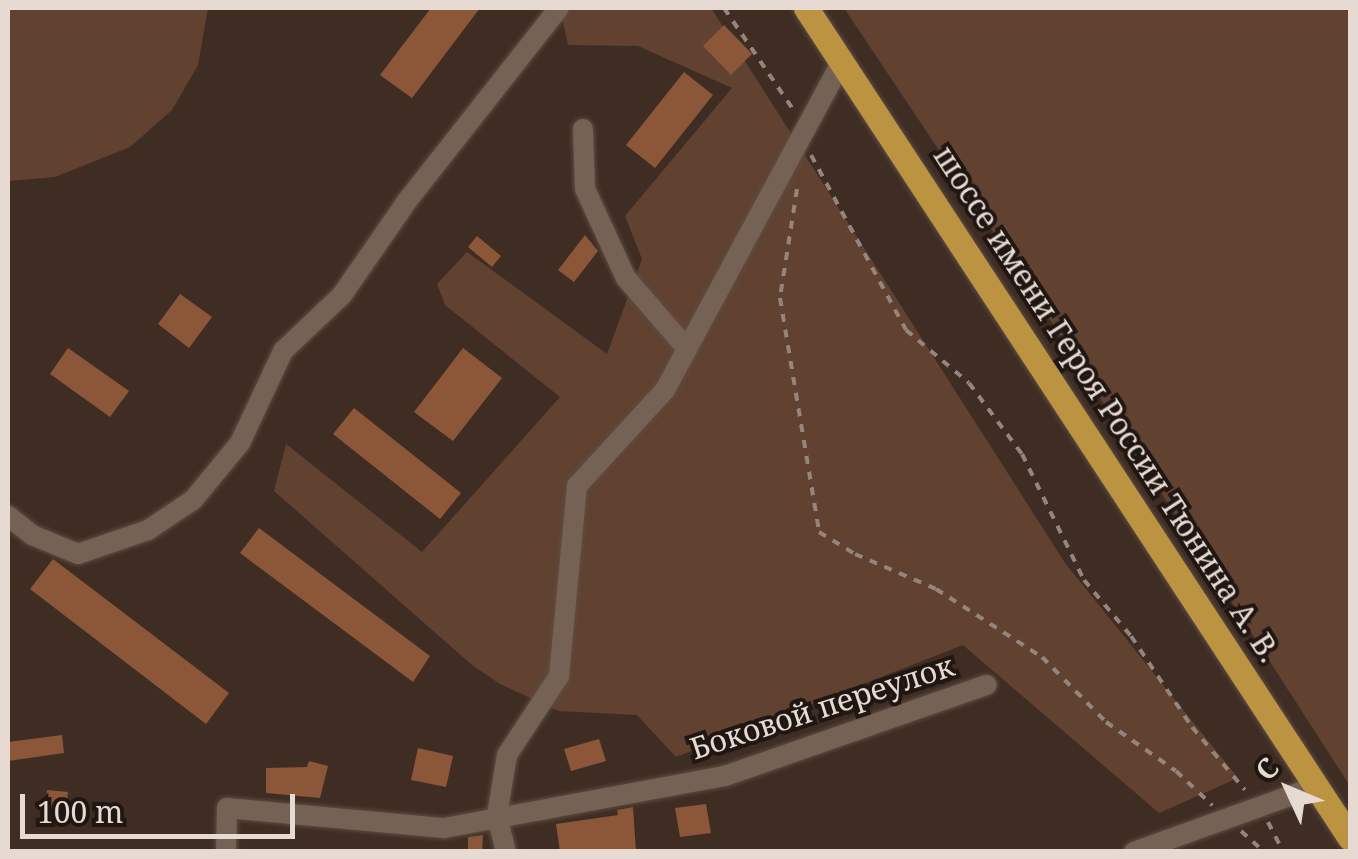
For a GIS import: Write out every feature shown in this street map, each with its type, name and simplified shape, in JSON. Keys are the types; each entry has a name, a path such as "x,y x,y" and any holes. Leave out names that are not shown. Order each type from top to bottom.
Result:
{"main road":[{"name":"шоссе имени Героя России Тюнина А. В.","path":"806,8 1350,838"}],"street":[{"path":"8,516 32,535 78,554 148,530 193,500 240,443 283,351 342,295 406,201 559,8"},
{"path":"506,852 497,815 508,754 559,676 577,486 665,390 843,60"},
{"path":"583,129 584,189 626,278 687,349"},
{"name":"Боковой переулок","path":"226,852 227,808 444,828 497,815 725,776 988,685"},
{"path":"1134,852 1318,786"}],"path":[{"path":"724,8 806,128"},
{"path":"801,162 804,142 906,330 969,383 1022,454 1084,580 1131,636 1192,727 1260,808 1283,852"},
{"path":"798,181 780,298 818,532 855,554 936,589 1042,657 1106,722 1176,771 1264,852"}],"shaded area":[{"path":"8,8 208,8 198,65 172,110 130,147 55,177 8,181"},
{"path":"560,8 711,8 1065,563 1238,778 1159,813 963,645 676,757 637,715 559,711 500,684 472,665 274,491 286,444 422,552 560,397 445,305 437,284 467,252 607,354 642,259 625,216 732,88 638,46 568,45"},
{"path":"844,8 1350,8 1350,786 983,216"}],"building":[{"path":"431,8 480,8 412,98 380,75"},
{"path":"724,25 752,54 731,75 703,46"},
{"path":"684,72 713,95 655,168 626,145"},
{"path":"585,235 598,251 574,282 558,270"},
{"path":"477,236 501,256 492,267 468,247"},
{"path":"180,294 212,317 189,348 158,324"},
{"path":"68,348 129,391 110,417 50,374"},
{"path":"463,348 502,378 453,441 414,412"},
{"path":"354,408 461,493 440,519 333,434"},
{"path":"259,528 430,656 413,682 240,553"},
{"path":"53,559 229,693 206,724 30,589"},
{"path":"62,735 64,753 8,761 8,742"},
{"path":"599,739 606,761 571,771 564,749"},
{"path":"418,748 453,756 446,787 411,780"},
{"path":"309,761 328,766 320,798 266,793 266,768 307,767"},
{"path":"47,790 68,792 66,809 45,807"},
{"path":"706,804 711,833 680,837 675,808"},
{"path":"633,807 636,852 560,852 556,824 618,815 617,810"},
{"path":"483,835 482,852 468,852 468,837"}]}
